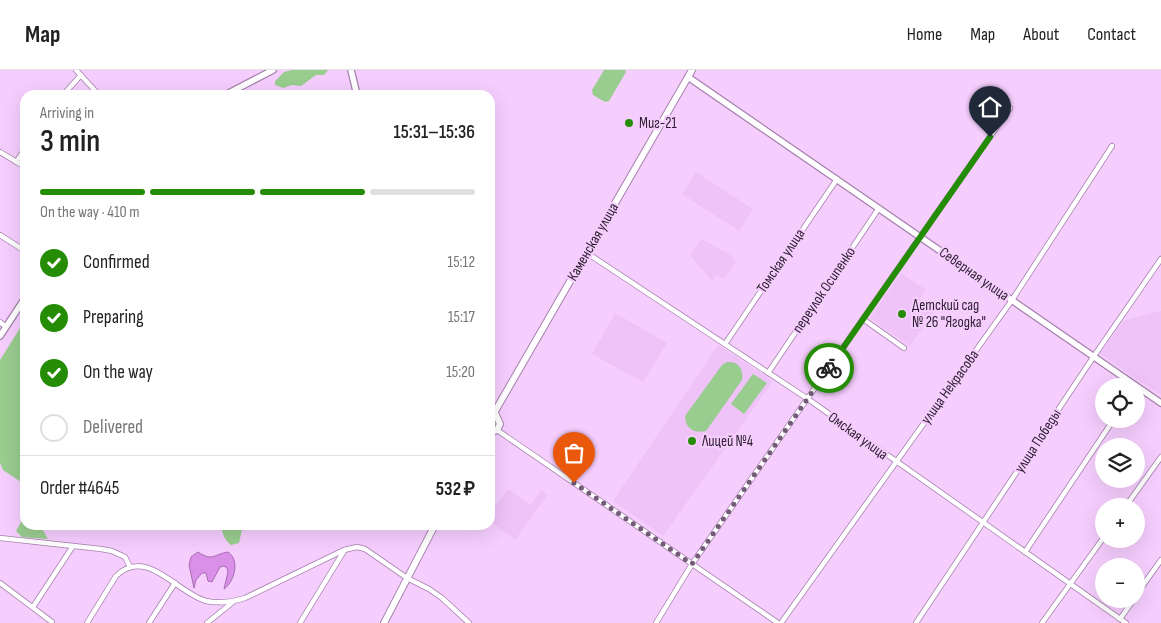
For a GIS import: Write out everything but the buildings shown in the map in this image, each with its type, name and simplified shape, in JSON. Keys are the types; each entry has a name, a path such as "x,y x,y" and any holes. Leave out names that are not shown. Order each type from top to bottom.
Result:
{"main road":[{"name":"Каменская улица","path":"495,408 692,70"},
{"path":"495,416 499,420 497,430"},
{"path":"384,623 432,530"}],"street":[{"path":"76,70 95,90"},
{"path":"235,90 273,70"},
{"path":"351,70 356,90"},
{"path":"68,90 81,75"},
{"name":"Северная улица","path":"688,77 1125,378"},
{"path":"656,623 692,564 1010,108"},
{"name":"улица Некрасова","path":"779,623 1012,300 1112,146"},
{"path":"0,152 20,164"},
{"path":"16,162 20,156"},
{"name":"Томская улица","path":"725,344 837,179"},
{"name":"переулок Осипенко","path":"768,373 879,208"},
{"path":"0,235 20,248"},
{"name":"Омская улица","path":"587,253 808,399 1126,623"},
{"name":"улица Победы","path":"916,623 1161,259"},
{"path":"0,336 20,306"},
{"path":"864,319 904,348"},
{"path":"0,322 6,327"},
{"name":"Северная улица","path":"1145,392 1161,403"},
{"path":"1025,552 1108,428"},
{"path":"497,430 779,623"},
{"path":"1132,498 1161,457"},
{"path":"0,538 101,549 125,557 130,567"},
{"path":"33,607 72,546"},
{"path":"87,623 116,576 122,570 130,567 139,566 154,569 196,597 206,601 219,603 233,602 344,550 357,547 364,549 408,578 429,589 442,598 469,623"},
{"path":"1042,623 1096,548"},
{"path":"300,623 344,550"},
{"path":"1145,582 1161,560"},
{"path":"0,583 52,622"},
{"path":"149,623 175,583"},
{"path":"207,623 233,602"},
{"path":"1120,619 1128,608"}],"shaded area":[{"path":"696,172 753,209 739,231 682,194"},
{"path":"702,239 729,254 736,262 724,279 717,275 712,281 690,255"},
{"name":"Детский сад № 26 \"Ягодка\"","path":"901,273 926,290 920,299 935,309 910,346 870,318"},
{"path":"1161,311 1161,395 1145,384 1145,378 1136,378 1100,354 1124,320"},
{"path":"615,313 667,343 643,382 592,354"},
{"name":"Лицей №4","path":"718,345 773,381 663,536 613,501"},
{"path":"508,489 530,505 541,490 548,495 515,540 495,525 495,507"},
{"path":"198,552 210,557 228,552 232,556 235,570 231,581 224,589 228,572 224,566 220,567 212,582 208,581 206,573 202,573 196,580 194,588 189,565 191,557"}],"green space":[{"path":"292,70 328,70 324,75 316,75 301,86 292,85 283,88 275,85 275,81 284,72"},
{"path":"604,70 625,70 626,72 609,101 605,102 593,95 592,90"},
{"path":"20,328 20,481 3,470 0,463 0,360"},
{"path":"727,362 739,366 742,372 742,380 706,431 694,431 688,427 685,416 722,365"},
{"path":"753,374 767,383 744,414 731,404"},
{"path":"20,524 20,530 43,530 48,539 22,537 16,531"},
{"path":"242,530 239,543 231,545 222,531"}],"way so far":[{"path":"574,483 692,564 829,368"}],"place":[{"name":"Миг-21","path":"629,123"},
{"name":"Детский сад № 26 \"Ягодка\"","path":"902,314"},
{"name":"Лицей №4","path":"692,441"}],"route":[{"path":"829,368 919,236 990,137"}]}
